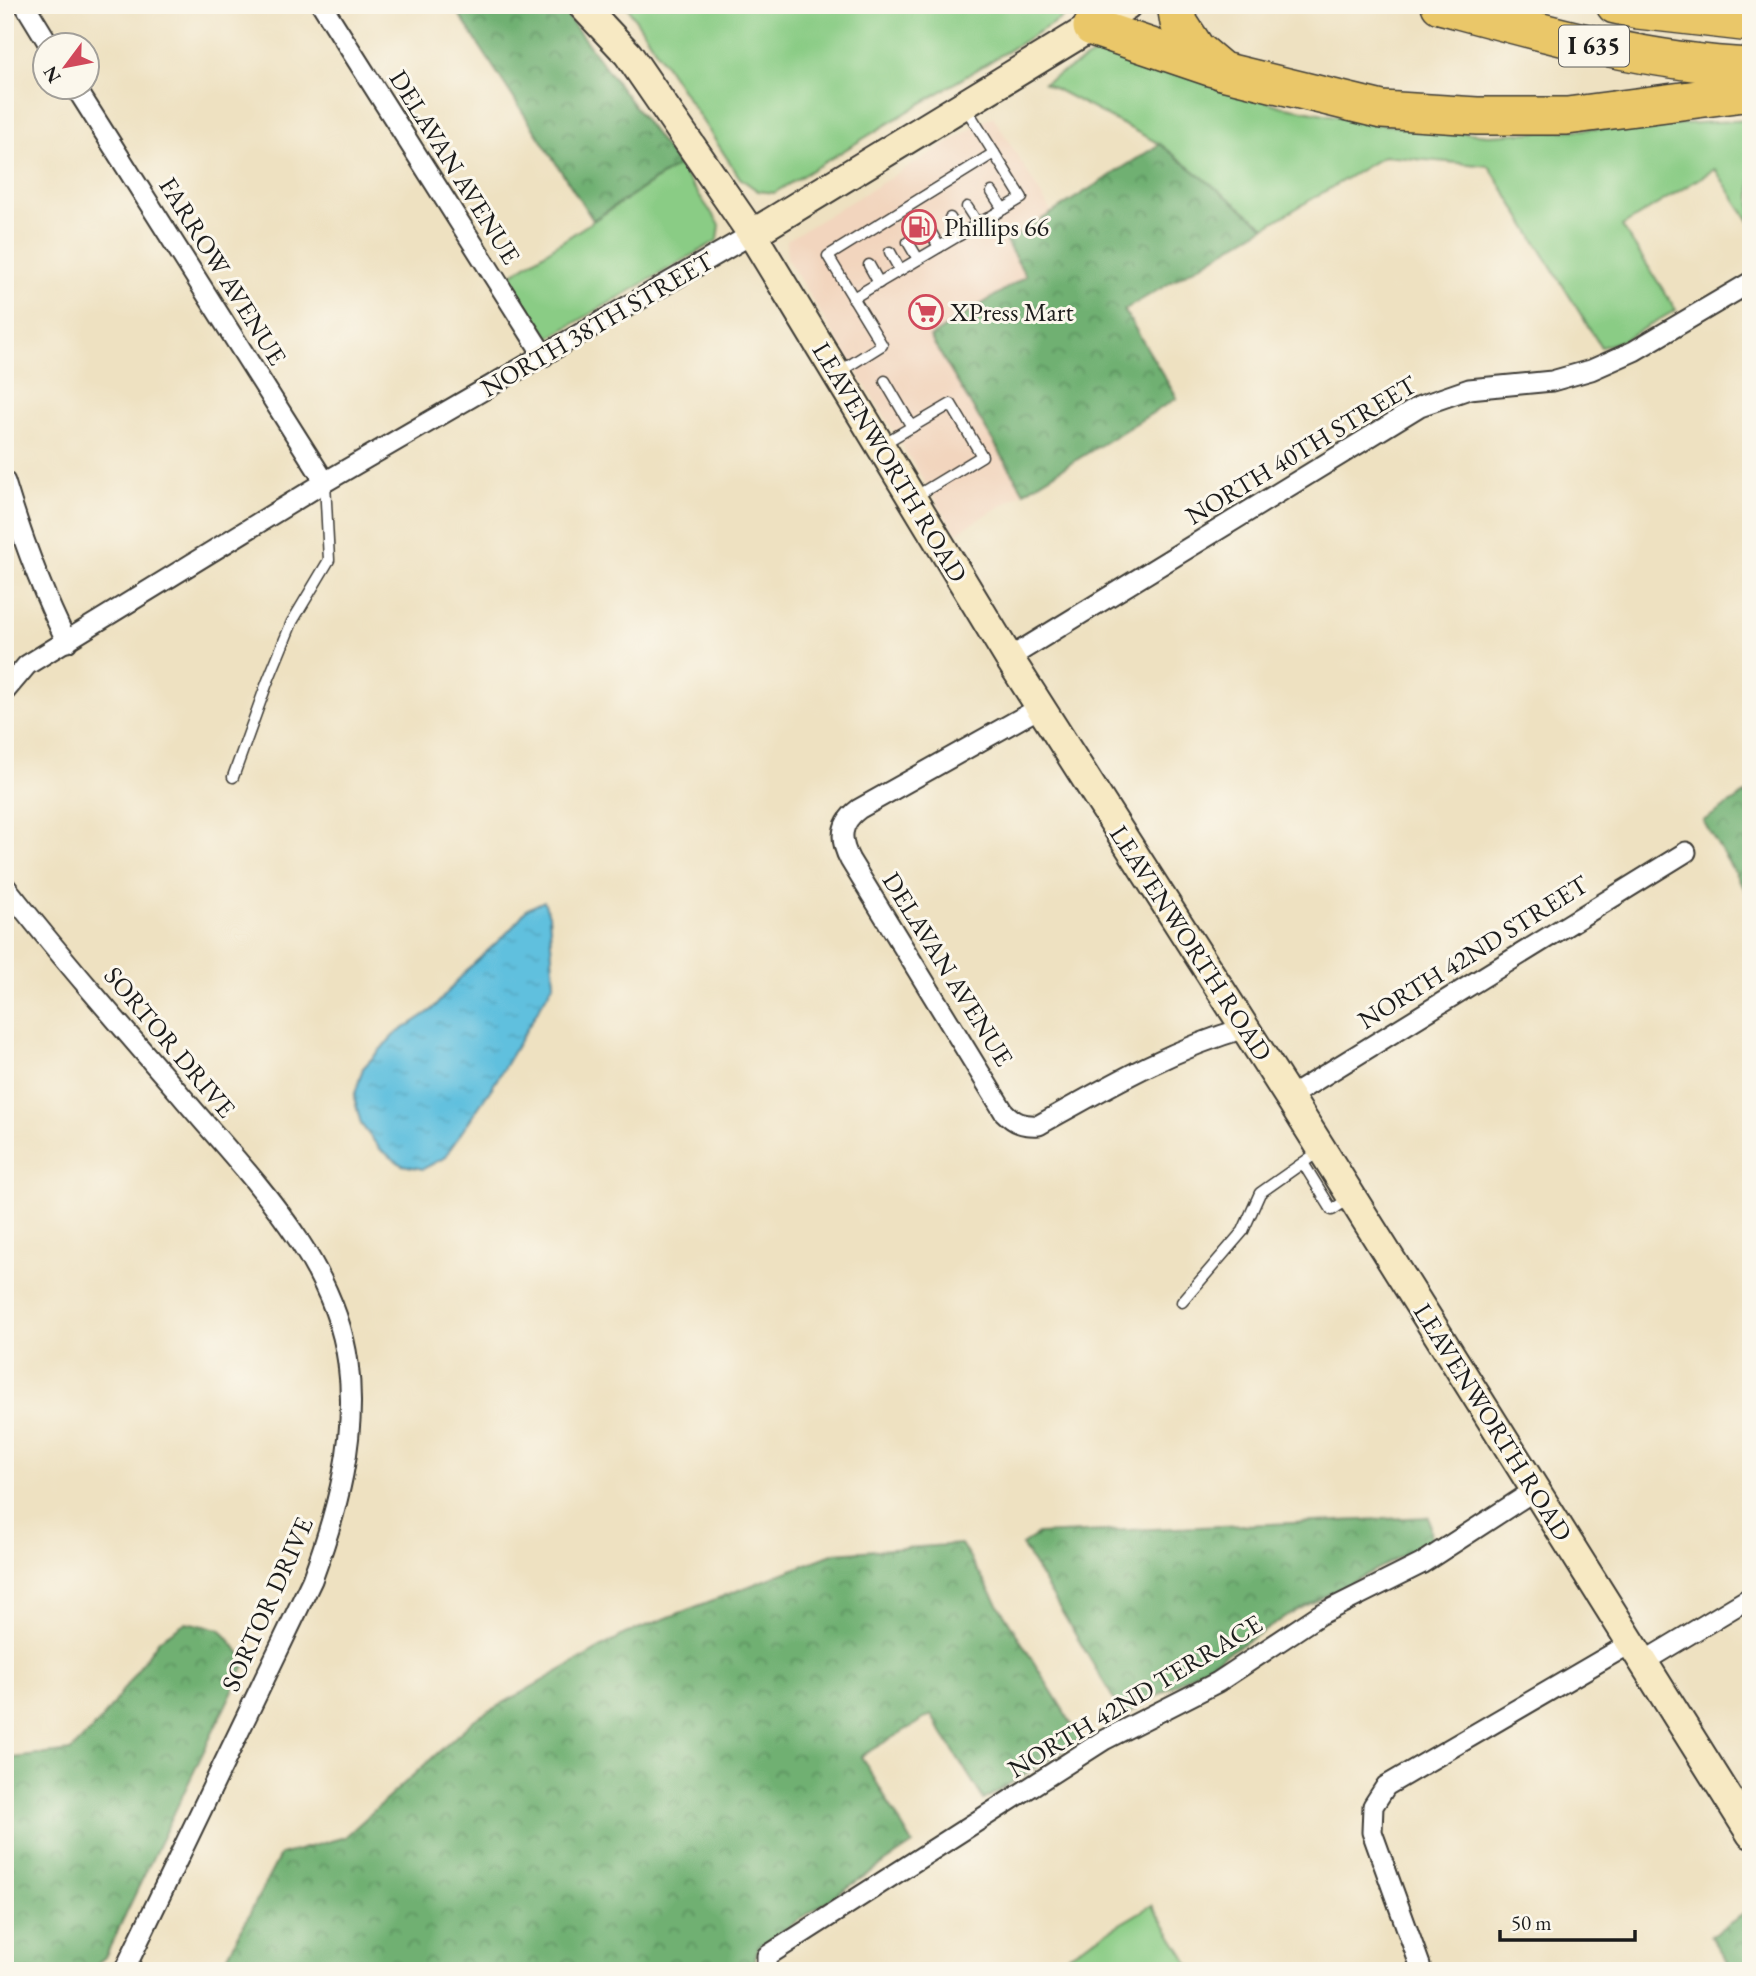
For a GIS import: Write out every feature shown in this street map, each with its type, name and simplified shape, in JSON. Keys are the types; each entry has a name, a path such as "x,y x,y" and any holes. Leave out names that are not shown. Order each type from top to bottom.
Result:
{"highway":[{"path":"1176,5 1179,23 1196,49 1222,71"},
{"name":"I 635","path":"1440,5 1583,44 1712,65 1751,67"},
{"name":"I 635","path":"1615,5 1751,23"},
{"path":"1091,27 1222,71 1382,110 1477,116 1567,116 1751,92"}],"main road":[{"name":"LEAVENWORTH ROAD","path":"582,5 628,54 752,234 1009,658 1289,1097 1312,1156 1352,1197 1751,1834"},
{"name":"LEAVENWORTH ROAD","path":"606,5 628,54"},
{"name":"NORTH 38TH STREET","path":"752,234 1127,5"}],"street":[{"path":"25,5 41,32"},
{"name":"DELAVAN AVENUE","path":"322,5 544,356"},
{"name":"FARROW AVENUE","path":"85,102 325,482"},
{"name":"NORTH 38TH STREET","path":"66,642 325,482 752,234"},
{"name":"NORTH 40TH STREET","path":"1009,658 1412,410 1469,389 1552,381 1591,370 1634,351 1751,282"},
{"path":"5,482 39,584 66,642 27,665 7,686"},
{"name":"DELAVAN AVENUE","path":"1041,707 859,809 849,816 842,832 844,849 850,860 1004,1112 1014,1122 1039,1125 1149,1064 1204,1040 1245,1028"},
{"name":"NORTH 42ND STREET","path":"1289,1097 1686,852"},
{"name":"SORTOR DRIVE","path":"5,886 272,1202 313,1265 326,1291 349,1371 349,1432 344,1472 332,1526 312,1580 124,1971"},
{"name":"NORTH 42ND TERRACE","path":"767,1963 1104,1740 1218,1682 1319,1615 1421,1564 1535,1490"},
{"path":"1420,1971 1372,1832 1373,1806 1386,1786 1637,1652 1751,1597"}],"lane":[{"path":"853,298 1022,198 964,105"},
{"path":"837,373 882,345 828,256 856,244 895,221 916,207 933,190 953,184 994,153"},
{"path":"976,164 982,175"},
{"path":"933,190 939,201"},
{"path":"992,192 1003,209"},
{"path":"967,207 978,224"},
{"path":"950,218 960,234"},
{"path":"929,229 939,247"},
{"path":"908,242 918,260"},
{"path":"890,252 900,270"},
{"path":"869,265 879,282"},
{"path":"885,381 912,427"},
{"path":"881,446 951,404 982,456 912,498"},
{"path":"233,777 292,622 329,560 325,482"},
{"path":"1182,1302 1243,1231 1260,1193 1312,1156"}],"shaded area":[{"path":"993,116 1052,213 1006,242 1026,275 931,337 1024,492 956,533 787,259 787,240"}],"green space":[{"path":"453,5 559,5 678,165 593,220"},
{"path":"626,5 1083,5 774,193 758,191 740,178"},
{"path":"1123,52 1280,106 1386,125 1489,135 1751,120 1751,224 1715,169 1622,226 1676,310 1621,341 1601,347 1489,166 1384,156 1265,227 1160,144 1044,83 1095,54"},
{"path":"1160,144 1265,227 1124,310 1177,398 1024,492 930,337 1026,276 1006,242"},
{"path":"678,165 720,225 718,240 549,338 508,277"},
{"path":"1751,790 1751,899 1703,821"},
{"path":"1429,1517 1431,1541 1298,1610 1124,1716 1022,1545 1038,1534"},
{"path":"961,1544 1081,1739 984,1800 931,1715 861,1756 913,1844 758,1947 753,1971 220,1971 280,1855 345,1837 475,1719 625,1634 835,1553"},
{"path":"186,1622 220,1629 247,1661 105,1957 88,1971 5,1971 5,1759 71,1751 102,1719 159,1640"},
{"path":"1152,1905 1194,1971 1041,1971"},
{"path":"1751,1909 1751,1971 1733,1971 1710,1936"}],"water":[{"path":"544,901 549,915 554,983 493,1086 444,1158 423,1169 402,1165 380,1149 361,1124 354,1097 363,1068 394,1035 432,1010 527,909"}],"place":[{"name":"Phillips 66","path":"919,227"},
{"name":"XPress Mart","path":"926,312"}]}
